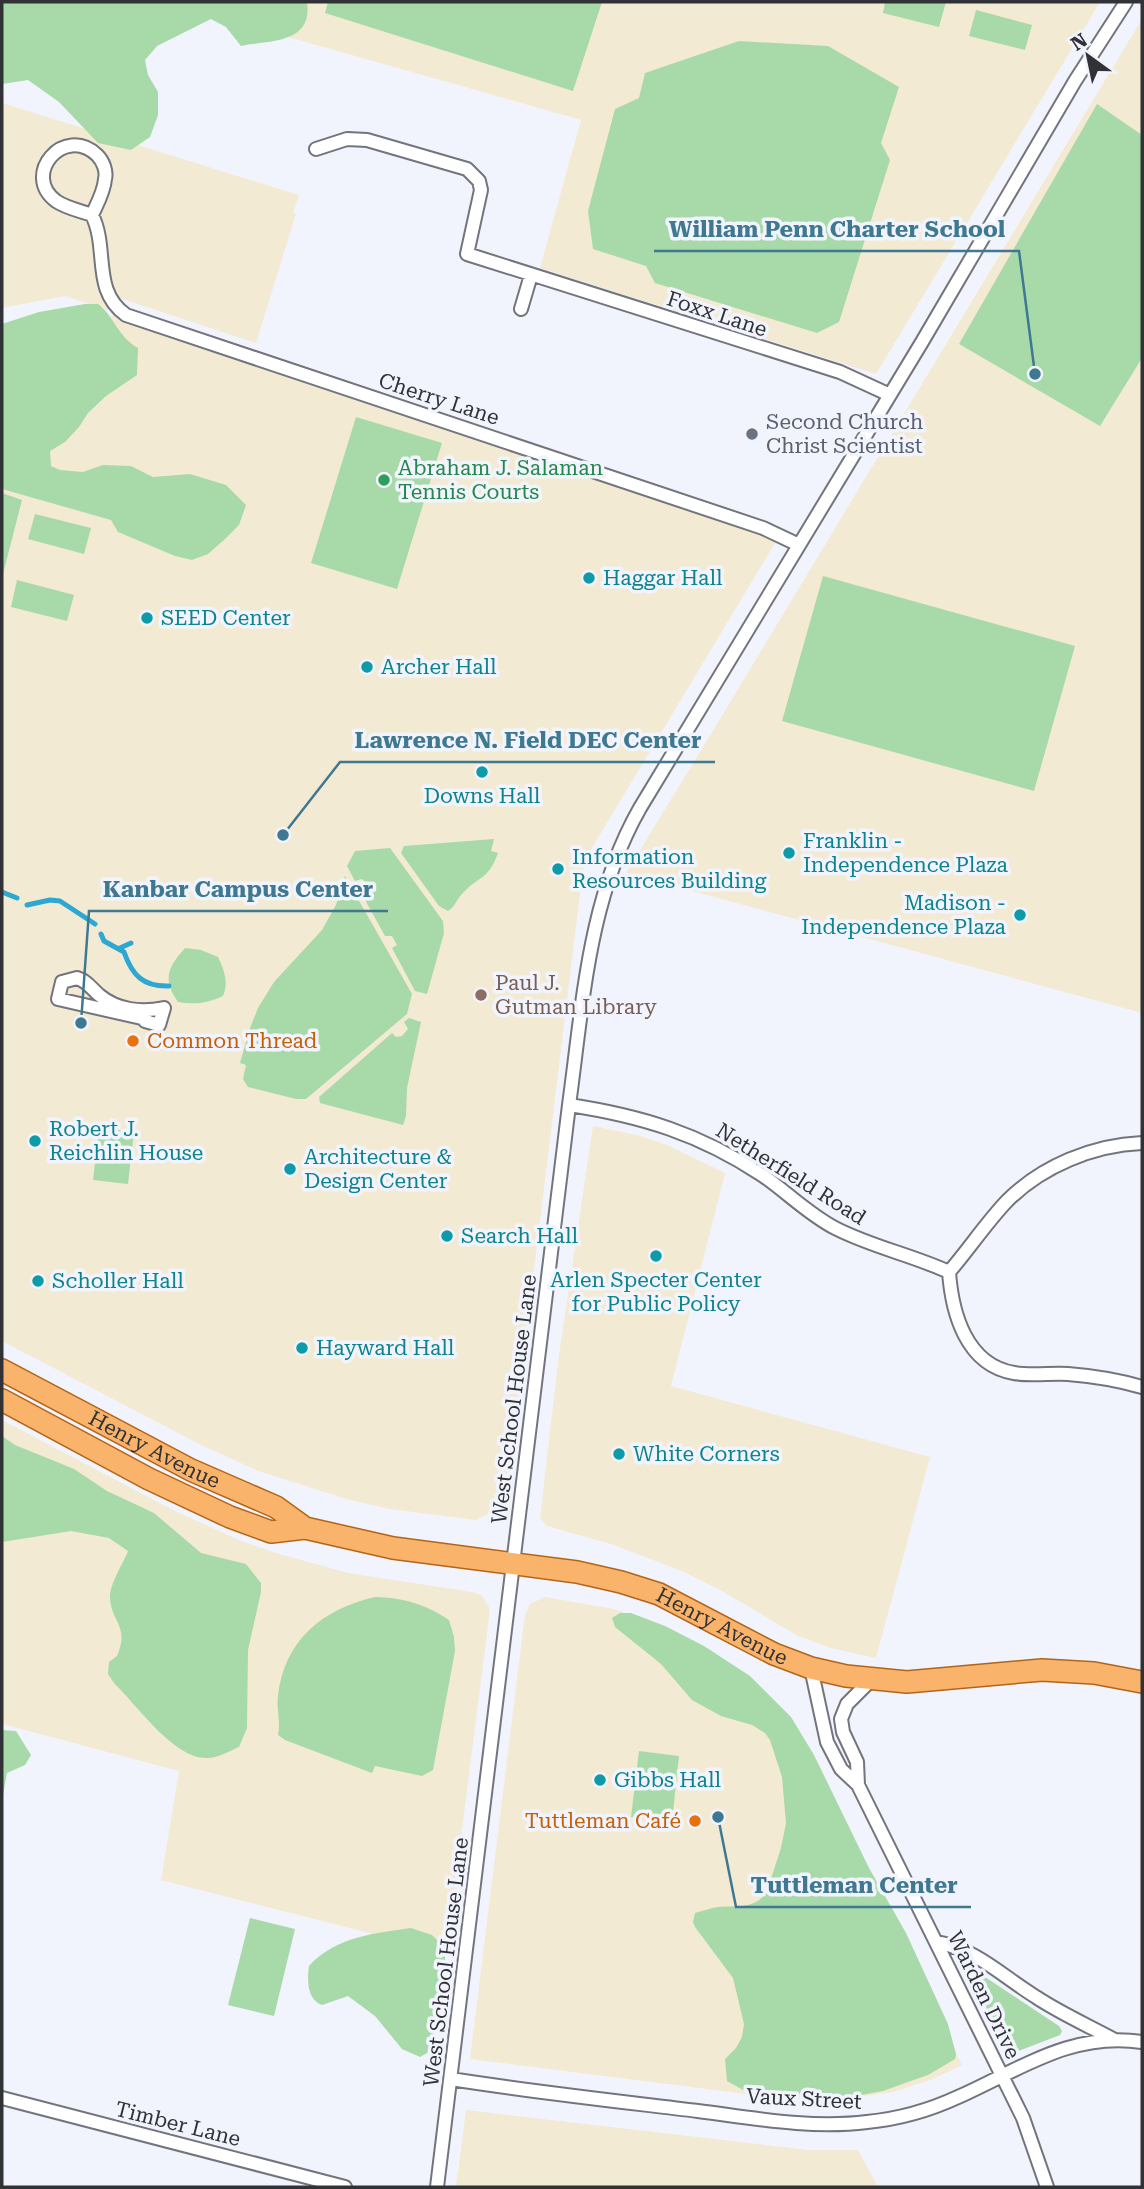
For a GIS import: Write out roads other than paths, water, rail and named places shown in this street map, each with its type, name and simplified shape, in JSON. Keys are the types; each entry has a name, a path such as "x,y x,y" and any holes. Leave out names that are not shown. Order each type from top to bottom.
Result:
{"main road":[{"name":"Henry Avenue","path":"2,1370 191,1470 276,1507 305,1528"},
{"name":"Henry Avenue","path":"2,1400 149,1479 230,1517 271,1532 305,1528 393,1548 577,1572 642,1588 681,1605 774,1654 811,1668 871,1680 930,1682 1042,1671 1094,1673 1142,1682"}],"street":[{"name":"West School House Lane","path":"437,2187 569,1105 593,939 615,855 675,748 890,395 1046,129 1126,2"},
{"name":"Foxx Lane","path":"316,149 347,139 367,140 467,169 479,181 481,190 467,254 840,372 890,395"},
{"path":"69,145 86,147 100,158 106,174 105,182 92,215 60,204 48,193 43,170 46,161 61,148 69,145"},
{"name":"Cherry Lane","path":"92,215 97,228 102,278 108,297 120,311 134,319 764,528 799,545"},
{"path":"521,309 531,275"},
{"path":"77,978 117,1005 139,1010 164,1008 159,1025 145,1021 146,1019 65,1001 58,999 62,982 77,978"},
{"name":"Netherfield Road","path":"569,1105 658,1123 711,1145 766,1178 815,1216 834,1227 875,1246 949,1272"},
{"path":"1142,1143 1111,1146 1088,1152 1064,1162 1026,1185 995,1214 949,1272 953,1306 965,1337 974,1350 999,1369 1013,1373 1094,1377 1142,1387"},
{"name":"Warden Drive","path":"811,1668 827,1742 841,1769 858,1785 936,1942 1034,2145 1047,2187"},
{"name":"Warden Drive","path":"858,1785 857,1762 843,1732 841,1719 847,1704 871,1680"},
{"path":"936,1942 971,1952 1036,1998 1113,2039"},
{"name":"Vaux Street","path":"451,2079 757,2118 828,2124 867,2122 909,2114 958,2097 1073,2045 1113,2039 1142,2042"},
{"name":"Timber Lane","path":"2,2098 345,2187"}],"waterway":[{"path":"2,892 17,898"},
{"path":"27,905 50,900 60,901 95,924"},
{"path":"101,934 104,941 124,952 135,973 145,982 169,986"},
{"path":"120,948 131,943"}],"place":[{"name":"William Penn Charter School","path":"1035,374"},
{"name":"Second Church Christ Scientist","path":"752,434"},
{"name":"Abraham J. Salaman Tennis Courts","path":"384,480"},
{"name":"Haggar Hall","path":"589,578"},
{"name":"SEED Center","path":"147,618"},
{"name":"Archer Hall","path":"367,667"},
{"name":"Downs Hall","path":"482,772"},
{"name":"Lawrence N. Field DEC Center","path":"283,835"},
{"name":"Franklin - Independence Plaza","path":"789,853"},
{"name":"Information Resources Building","path":"558,869"},
{"name":"Madison - Independence Plaza","path":"1020,915"},
{"name":"Paul J. Gutman Library","path":"481,995"},
{"name":"Kanbar Campus Center","path":"81,1023"},
{"name":"Common Thread","path":"133,1041"},
{"name":"Robert J. Reichlin House","path":"35,1141"},
{"name":"Architecture & Design Center","path":"290,1169"},
{"name":"Search Hall","path":"447,1236"},
{"name":"Arlen Specter Center for Public Policy","path":"656,1256"},
{"name":"Scholler Hall","path":"38,1281"},
{"name":"Hayward Hall","path":"302,1348"},
{"name":"White Corners","path":"619,1454"},
{"name":"Gibbs Hall","path":"600,1780"},
{"name":"Tuttleman Center","path":"718,1817"},
{"name":"Tuttleman Café","path":"695,1821"}]}
